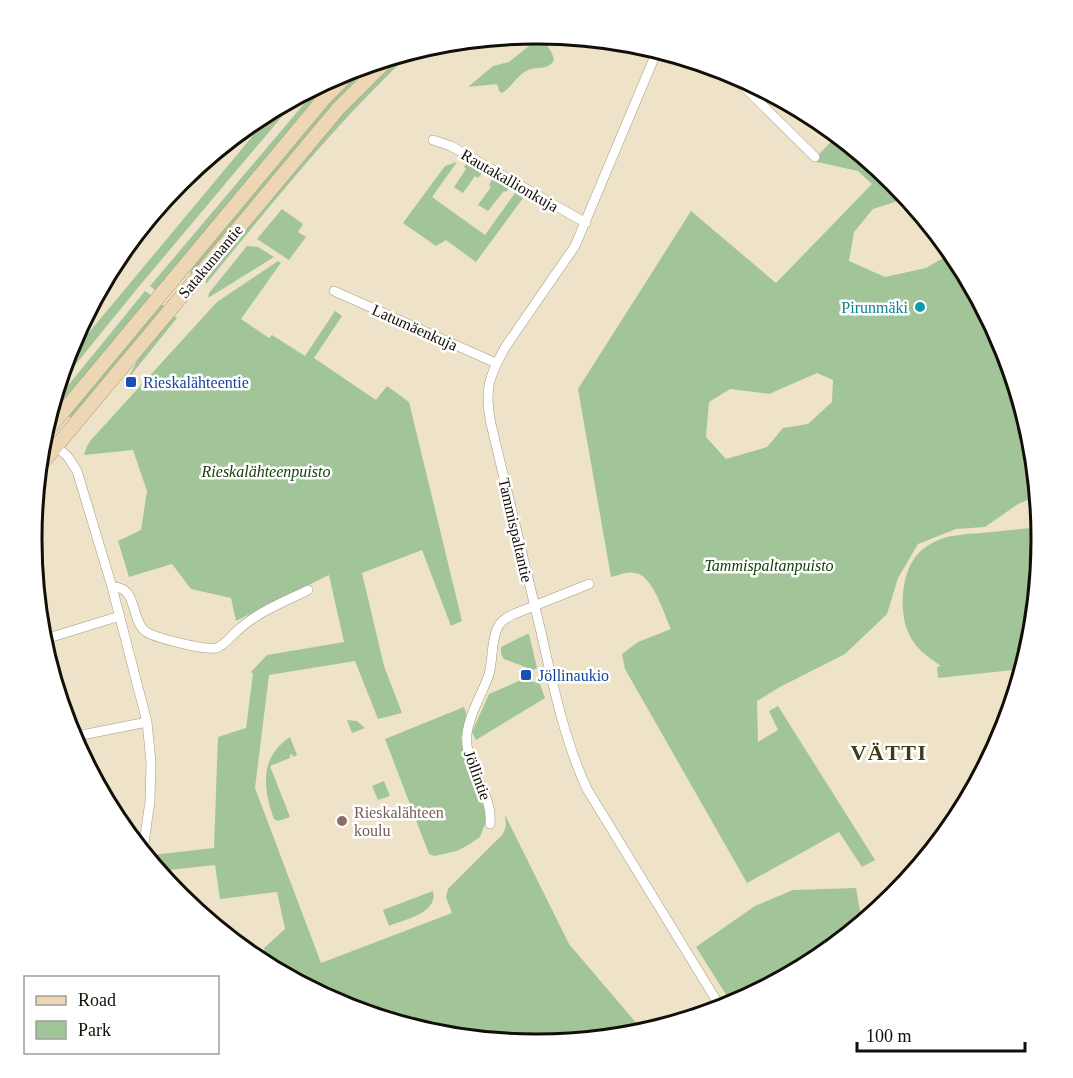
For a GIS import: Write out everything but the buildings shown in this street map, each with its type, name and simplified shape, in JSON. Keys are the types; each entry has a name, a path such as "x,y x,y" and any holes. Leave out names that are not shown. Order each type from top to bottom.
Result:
{"main road":[{"name":"Satakunnantie","path":"50,455 338,109 375,72"},
{"name":"Satakunnantie","path":"57,419 334,88"}],"street":[{"name":"Tammispaltantie","path":"654,59 575,246 496,363 488,388 488,410 568,740 583,781 634,869 716,1000"},
{"path":"750,93 815,157"},
{"name":"Rautakallionkuja","path":"434,140 451,146 586,223"},
{"name":"Latumäenkuja","path":"334,291 496,363"},
{"path":"52,443 69,457 77,471 112,587 147,722 150,744 150,801 143,839"},
{"path":"535,606 589,584"},
{"path":"112,587 119,587 130,596 139,625 146,632 165,640 206,648 223,645 245,623 308,590"},
{"name":"Jöllintie","path":"490,824 488,802 470,761 466,743 467,735 489,675 498,627 514,614 535,606"},
{"path":"52,637 120,616"},
{"path":"83,735 147,722"}],"green space":[{"path":"531,44 536,44 548,46 554,60 549,66 524,72 502,93 497,84 468,87 493,66 509,62"},
{"path":"399,64 331,135 206,284 207,275 346,109 388,68"},
{"path":"361,77 307,135 190,276 191,268 334,97 350,81"},
{"path":"325,92 156,291 150,286 303,105"},
{"path":"284,114 73,368 86,336 256,133"},
{"name":"Tammispaltanpuisto","path":"831,142 863,167 897,201 873,209 854,232 849,261 885,277 926,268 944,258 980,320 1005,380 1021,443 1029,499 1018,504 985,527 956,529 918,544 898,578 887,614 845,654 757,701 758,742 778,730 769,711 778,706 875,860 862,867 839,832 747,883 625,669 622,654 638,642 671,629 647,580 641,575 629,572 611,577 578,389 691,211 776,283 872,184 858,171 813,161","holes":["817,373 833,380 832,402 808,424 783,428 767,447 726,459 706,437 709,402 730,389 769,394"]},
{"path":"457,162 432,197 485,235 515,193 523,198 476,262 446,240 436,246 403,223 445,166"},
{"path":"467,162 483,172 478,178 475,176 463,193 454,187 466,169 464,167"},
{"path":"493,178 509,188 488,211 478,205 491,187 489,185"},
{"path":"282,209 303,224 298,232 306,237 289,260 257,239"},
{"path":"247,246 258,247 274,257 208,298 209,293"},
{"name":"Rieskalähteenpuisto","path":"278,261 281,263 241,319 269,338 272,335 305,356 335,311 342,316 314,358 376,400 387,386 409,402 462,621 451,626 422,550 362,573 384,666 402,713 378,719 355,661 269,675 255,788 321,963 452,913 446,897 448,889 503,834 506,826 505,815 569,944 636,1023 569,1032 536,1034 504,1032 440,1024 378,1007 318,983 265,952 264,948 285,929 277,892 220,899 215,865 169,870 156,855 214,848 218,737 246,728 253,674 251,672 267,655 344,642 329,575 236,621 231,598 191,589 172,564 129,577 118,541 141,530 147,491 133,450 84,455 90,441 217,302"},
{"path":"145,291 152,296 60,408 65,389"},
{"path":"161,304 165,307 72,419 68,416"},
{"path":"173,315 177,318 131,375 140,356"},
{"path":"1031,528 1027,604 1013,670 938,678 937,667 941,666 918,648 906,626 903,606 904,585 918,553 936,541 964,534"},
{"path":"529,634 537,668 533,670 504,659 501,654 501,647"},
{"path":"528,680 540,684 545,698 476,740 472,732 489,694 519,681"},
{"path":"464,707 465,726 461,738 467,763 487,810 485,824 480,837 468,845 457,851 434,856 429,854 385,739"},
{"path":"347,720 357,721 365,728 352,733"},
{"path":"290,737 297,755 293,757 292,754 290,758 270,766 290,817 278,821 274,819 270,807 266,774 273,754"},
{"path":"384,781 390,796 378,800 372,786"},
{"path":"856,888 860,913 784,967 727,996 696,947 755,906 793,890"},
{"path":"433,891 431,905 426,910 389,926 383,910"}],"place":[{"name":"Pirunmäki","path":"920,307"},
{"name":"Rieskalähteentie","path":"131,382"},
{"name":"Jöllinaukio","path":"526,675"},
{"name":"Rieskalähteen koulu","path":"342,821"}],"district":[{"name":"VÄTTI","path":"889,752"}]}
